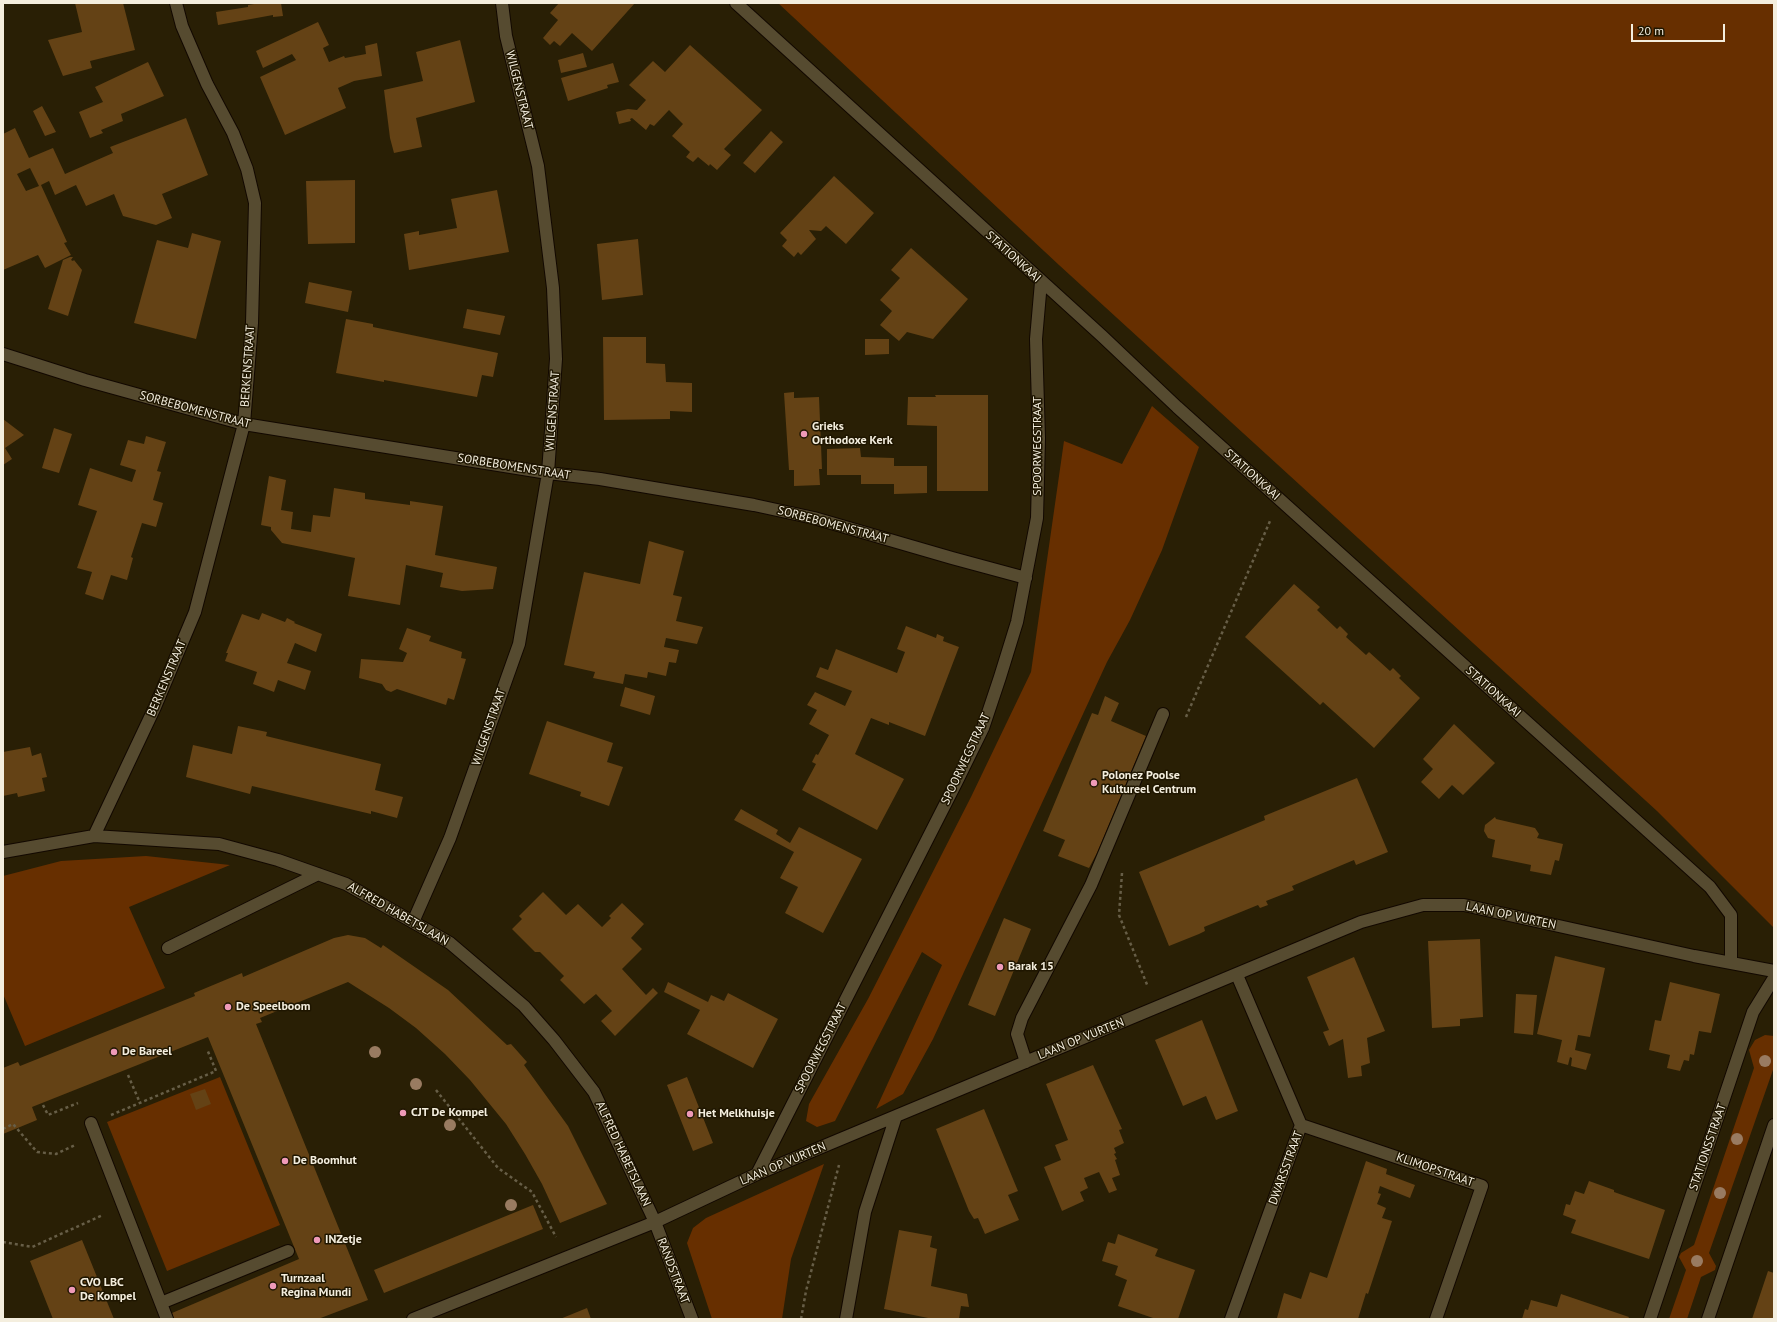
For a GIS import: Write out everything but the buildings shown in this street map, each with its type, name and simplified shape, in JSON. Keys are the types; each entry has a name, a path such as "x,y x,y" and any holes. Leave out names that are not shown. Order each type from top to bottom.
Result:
{"street":[{"name":"BERKENSTRAAT","path":"94,836 155,707 195,612 244,424 252,323 255,203 247,169 233,133 207,84 182,26 176,3"},
{"name":"WILGENSTRAAT","path":"413,922 450,838 519,644 548,473 556,359 553,288 538,166 506,36 502,3"},
{"name":"STATIONKAAI","path":"736,3 1279,499 1710,887 1731,915 1731,963"},
{"name":"SPOORWEGSTRAAT","path":"757,1174 983,728 1017,622 1037,518 1040,438 1036,339 1040,282"},
{"name":"SORBEBOMENSTRAAT","path":"3,354 85,380 244,424 548,473 608,480 754,505 814,518 1026,578"},
{"path":"1026,1062 1017,1034 1022,1018 1091,885 1163,714"},
{"name":"ALFRED HABETSLAAN","path":"3,852 94,836 219,844 278,860 346,884 413,922 450,943 479,967 524,1006 554,1040 594,1092 655,1222"},
{"path":"168,948 318,874"},
{"name":"LAAN OP VURTEN","path":"413,1319 655,1222 757,1174 847,1138 860,1130 1237,975 1361,922 1423,905 1464,906 1774,971"},
{"name":"DWARSSTRAAT","path":"1232,1319 1301,1125 1237,975"},
{"name":"STATIONSSTRAAT","path":"1650,1319 1753,1012 1774,978"},
{"path":"846,1319 865,1212 896,1116"},
{"path":"91,1123 167,1319"},
{"name":"KLIMOPSTRAAT","path":"1301,1125 1482,1186 1436,1319"},
{"path":"1708,1319 1774,1125"},
{"name":"RANDSTRAAT","path":"655,1222 692,1319"},
{"path":"161,1303 288,1251"}],"path":[{"path":"1184,722 1279,499"},
{"path":"1123,866 1119,915 1156,1008"},
{"path":"43,1105 48,1115 81,1101 91,1123 216,1071 207,1048"},
{"path":"128,1075 140,1103"},
{"path":"436,1090 498,1168 532,1192 551,1226 565,1257"},
{"path":"3,1128 13,1124 37,1152 56,1154 96,1135"},
{"path":"801,1319 806,1291 830,1194 847,1138"},
{"path":"3,1242 32,1247 124,1206"}],"shaded area":[{"path":"778,3 1774,3 1774,928 1657,811 1059,265"},
{"path":"1152,406 1199,447 1162,550 1130,620 1107,662 933,1039 903,1094 876,1109 942,965 922,952 835,1121 817,1127 806,1121 809,1104 868,999 971,797 1031,672 1064,441 1122,464"},
{"path":"146,856 230,865 129,907 165,988 25,1046 3,994 3,876 61,861"},
{"path":"1765,1035 1774,1036 1774,1067 1709,1253 1716,1266 1715,1270 1701,1277 1687,1319 1669,1319 1686,1270 1679,1257 1681,1253 1694,1245 1754,1068 1749,1050 1755,1040"},
{"path":"220,1077 280,1225 167,1271 107,1122"},
{"path":"824,1164 791,1259 782,1319 712,1319 687,1243 693,1228 706,1218"}],"place":[{"name":"Grieks Orthodoxe Kerk","path":"804,434"},
{"name":"Polonez Poolse Kultureel Centrum","path":"1094,783"},
{"name":"Barak 15","path":"1000,967"},
{"name":"De Speelboom","path":"228,1007"},
{"name":"De Bareel","path":"114,1052"},
{"name":"CJT De Kompel","path":"403,1113"},
{"name":"Het Melkhuisje","path":"690,1114"},
{"name":"De Boomhut","path":"285,1161"},
{"name":"INZetje","path":"317,1240"},
{"name":"Turnzaal Regina Mundi","path":"273,1286"},
{"name":"CVO LBC De Kompel","path":"72,1290"}]}
